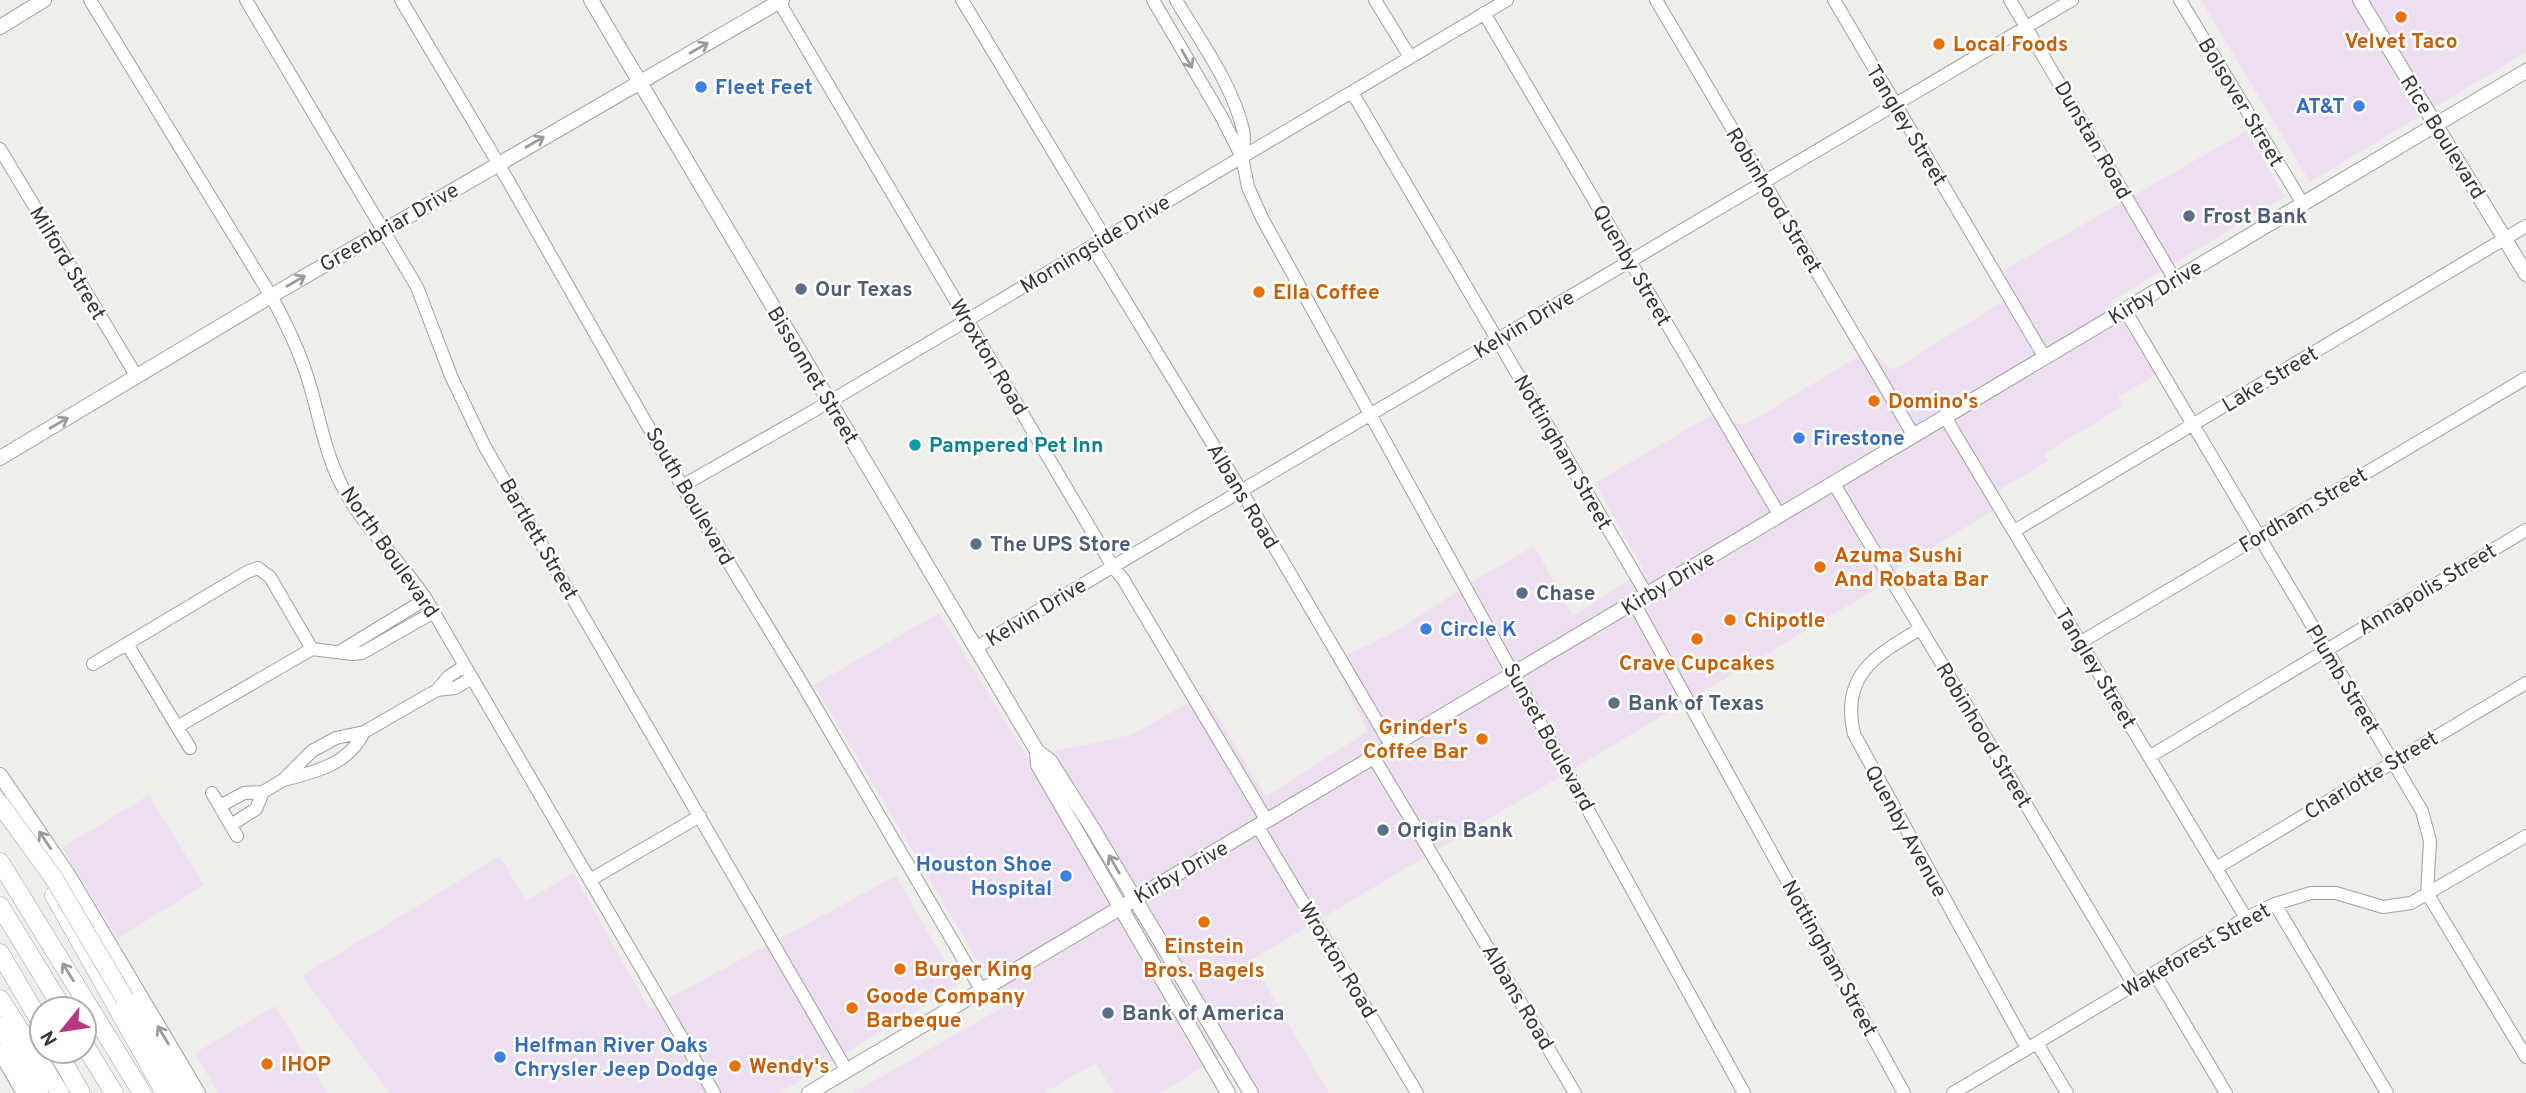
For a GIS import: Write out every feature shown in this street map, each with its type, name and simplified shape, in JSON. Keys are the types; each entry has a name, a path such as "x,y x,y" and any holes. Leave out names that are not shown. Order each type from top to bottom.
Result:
{"highway":[{"path":"0,802 53,877 182,1093"},
{"path":"0,802 165,1093"},
{"path":"0,862 142,1093"},
{"path":"0,906 54,995"},
{"path":"0,953 28,1001"},
{"path":"0,999 60,1093"},
{"path":"0,1026 6,1050 39,1093"},
{"path":"65,1065 81,1093"},
{"path":"97,1065 114,1093"}],"main road":[{"path":"0,27 44,0"},
{"name":"Bissonnet Street","path":"591,0 1037,751 1049,761 1251,1093"},
{"name":"Rice Boulevard","path":"2360,0 2526,274"},
{"name":"Greenbriar Drive","path":"0,458 271,296 779,1"},
{"name":"Kirby Drive","path":"809,1093 2526,71"},
{"name":"Bissonnet Street","path":"1037,751 1038,765 1228,1093"},
{"path":"0,775 69,876 198,1093"},
{"path":"6,1050 24,1093"},
{"path":"1214,1068 1230,1059"}],"street":[{"name":"North Boulevard","path":"90,0 291,333 327,449 340,481 372,534 410,575 434,612 714,1093"},
{"name":"Bartlett Street","path":"246,0 417,287 455,387 485,447 847,1070"},
{"name":"South Boulevard","path":"401,0 498,163 682,486 982,991"},
{"path":"962,0 1105,238"},
{"name":"Sunset Boulevard","path":"1153,0 1242,157 1248,187 1262,218 1744,1093"},
{"name":"Sunset Boulevard","path":"1176,0 1231,94 1245,140 1242,157"},
{"path":"1375,0 1410,57"},
{"name":"Morningside Drive","path":"682,486 829,402 1507,0"},
{"name":"Robinhood Street","path":"1657,0 1914,436"},
{"name":"Tangley Street","path":"1834,0 2045,358"},
{"name":"Dunstan Road","path":"2010,0 2175,280"},
{"name":"Kelvin Drive","path":"975,648 2072,0"},
{"name":"Bolsover Street","path":"2180,0 2303,204"},
{"name":"Wroxton Road","path":"779,1 1113,567 1123,579 1417,1093"},
{"name":"Quenby Street","path":"1484,13 1780,516"},
{"name":"Nottingham Street","path":"1352,92 1497,340 1640,599 1904,1093"},
{"name":"Milford Street","path":"0,149 137,377"},
{"name":"Lake Street","path":"2014,531 2526,226"},
{"name":"Albans Road","path":"1092,246 1392,747"},
{"name":"Plumb Street","path":"2125,310 2422,811 2430,850 2427,893"},
{"name":"Fordham Street","path":"2081,642 2526,378"},
{"name":"Tangley Street","path":"1945,417 2246,918"},
{"name":"Robinhood Street","path":"1834,484 2134,985"},
{"name":"Annapolis Street","path":"2149,757 2526,530"},
{"path":"93,664 258,568 270,577 312,649"},
{"path":"339,652 426,599"},
{"path":"177,727 312,649 362,653 434,612"},
{"path":"383,624 391,638"},
{"name":"Quenby Avenue","path":"1920,629 1875,656 1857,679 1851,705 1854,734 2032,1046 2067,1093"},
{"path":"127,644 190,748"},
{"path":"437,691 449,676 465,666"},
{"path":"220,806 244,793 263,792 283,780 312,751 335,738 364,732 437,691 455,688 472,678"},
{"name":"Charlotte Street","path":"2216,868 2526,683"},
{"path":"283,780 320,771 347,756 364,732"},
{"name":"Albans Road","path":"1374,758 1575,1093"},
{"path":"212,793 234,831 256,809 263,792"},
{"path":"590,880 700,816"},
{"name":"Wakeforest Street","path":"1954,1093 2246,918 2275,904 2311,893 2325,892 2383,907 2411,903 2526,836"},
{"path":"2427,893 2526,1057"},
{"path":"2275,904 2387,1093"},
{"path":"2155,974 2226,1093"}],"shaded area":[{"path":"2201,0 2526,0 2526,52 2310,182"},
{"path":"2246,131 2285,197 2111,301 2156,375 2118,397 2123,406 2044,454 2048,461 1987,497 1994,510 1883,577 1886,583 1251,960 1329,1093 1257,1093 1232,1050 1159,1093 1114,1093 1096,1063 1044,1093 853,1093 1005,1006 814,685 939,613 1027,757 1131,735 1204,694 1266,797 1368,731 1333,662 1397,631 1470,583 1534,546 1573,616 1644,570 1595,483 1710,416 1745,425 1869,350 1893,370 2002,302 2006,269"},
{"path":"149,795 204,885 118,938 62,848"},
{"path":"500,856 526,901 573,873 649,1009 896,876 958,985 779,1093 390,1093 302,976"},
{"path":"275,1006 328,1093 218,1093 195,1053"}],"place":[{"name":"Velvet Taco","path":"2401,17"},
{"name":"Local Foods","path":"1939,44"},
{"name":"Fleet Feet","path":"701,87"},
{"name":"AT&T","path":"2359,106"},
{"name":"Frost Bank","path":"2189,216"},
{"name":"Our Texas","path":"801,289"},
{"name":"Ella Coffee","path":"1259,292"},
{"name":"Domino's","path":"1874,401"},
{"name":"Firestone","path":"1799,438"},
{"name":"Pampered Pet Inn","path":"915,445"},
{"name":"The UPS Store","path":"976,544"},
{"name":"Azuma Sushi And Robata Bar","path":"1820,567"},
{"name":"Chase","path":"1522,593"},
{"name":"Chipotle","path":"1730,620"},
{"name":"Circle K","path":"1426,629"},
{"name":"Crave Cupcakes","path":"1697,639"},
{"name":"Bank of Texas","path":"1614,703"},
{"name":"Grinder's Coffee Bar","path":"1482,739"},
{"name":"Origin Bank","path":"1383,830"},
{"name":"Houston Shoe Hospital","path":"1066,876"},
{"name":"Einstein Bros. Bagels","path":"1204,922"},
{"name":"Burger King","path":"900,969"},
{"name":"Goode Company Barbeque","path":"852,1008"},
{"name":"Bank of America","path":"1108,1013"},
{"name":"Helfman River Oaks Chrysler Jeep Dodge","path":"500,1057"},
{"name":"IHOP","path":"267,1064"},
{"name":"Wendy's","path":"735,1066"}]}
